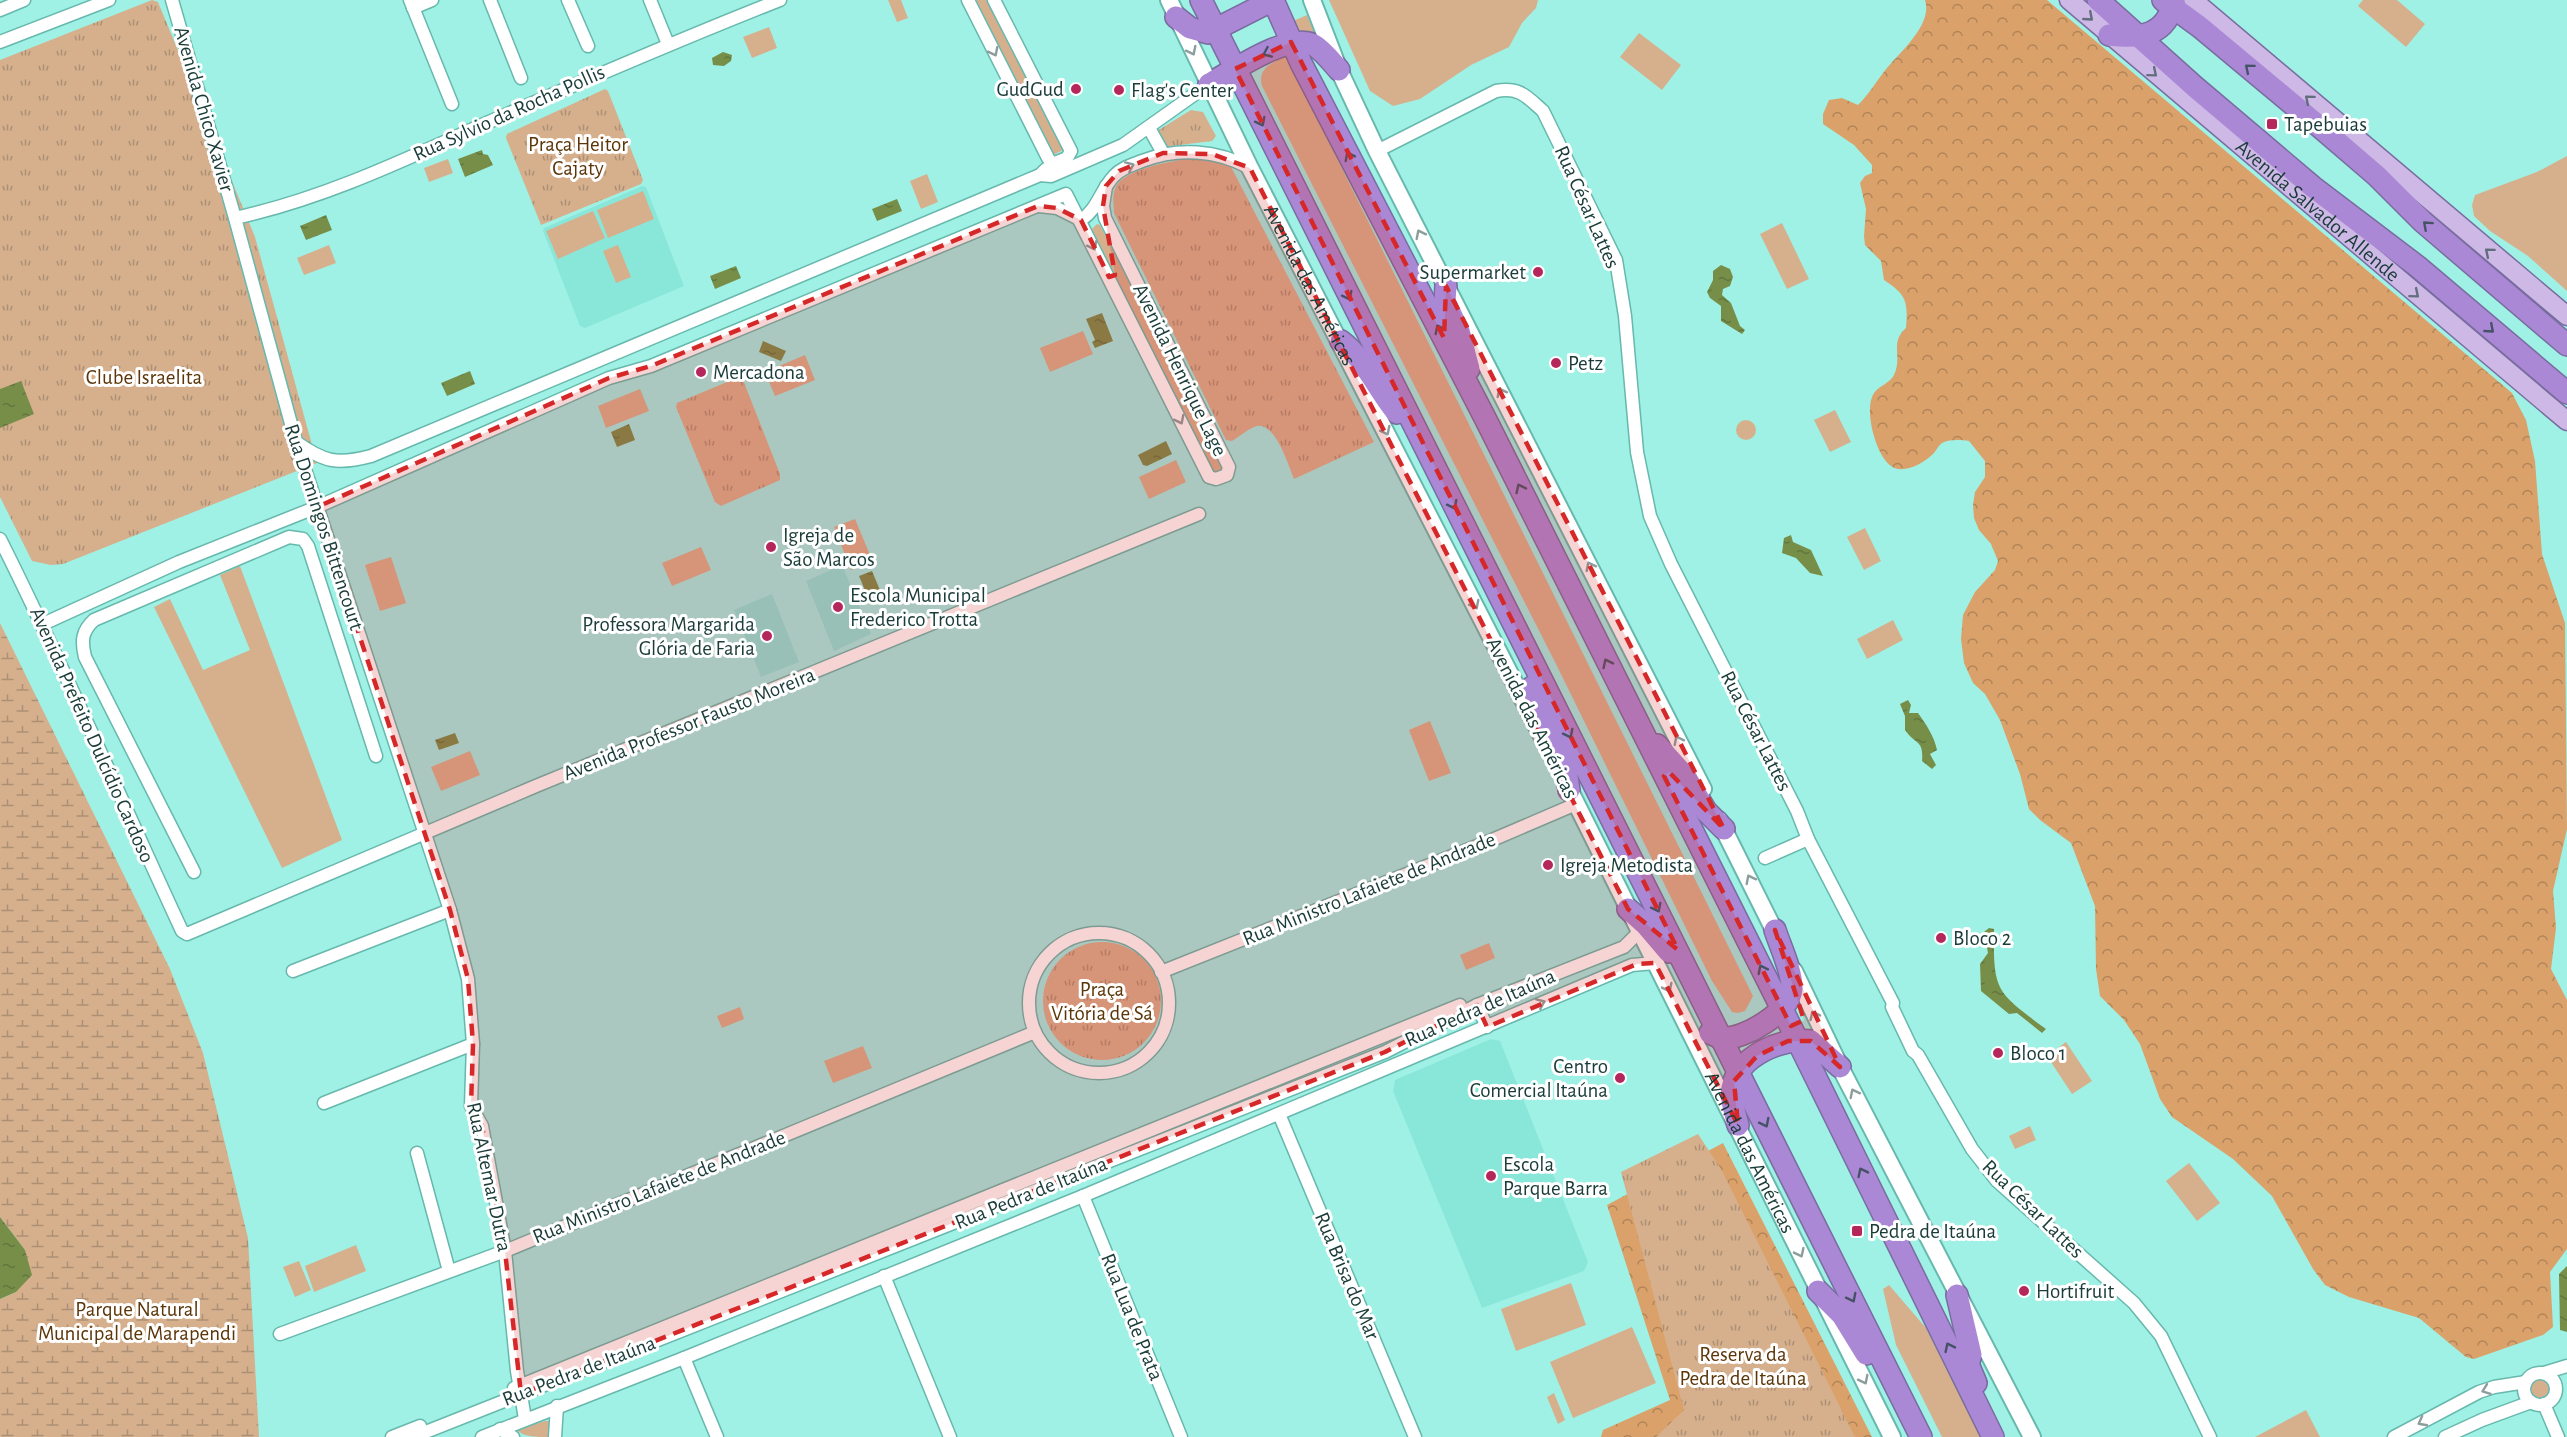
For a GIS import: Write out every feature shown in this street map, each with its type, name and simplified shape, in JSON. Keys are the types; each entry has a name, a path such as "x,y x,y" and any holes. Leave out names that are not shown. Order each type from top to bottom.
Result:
{"highway":[{"name":"Avenida das Américas","path":"1201,0 1919,1437"},
{"path":"1172,8 1190,28 1202,32 1215,30 1273,0 1291,42 1485,418 1782,1009 1992,1435"},
{"name":"Avenida Salvador Allende","path":"2098,0 2195,87 2313,187 2417,266 2567,393"},
{"path":"2109,35 2151,34 2160,28 2170,15 2170,2"},
{"path":"2170,2 2352,155 2423,222 2567,345"},
{"path":"1209,84 1291,42 1303,42 1316,47 1339,70"},
{"path":"2488,278 2504,283 2567,336"},
{"path":"1446,286 1446,301 1463,342 1468,368 1485,418"},
{"path":"1341,341 1361,360 1407,431 1426,453"},
{"path":"2510,346 2532,372 2567,405"},
{"path":"1505,607 1516,649 1566,770 1572,797"},
{"path":"1633,715 1686,776 1706,811 1724,829"},
{"path":"1628,909 1646,925 1670,953 1710,1033 1722,1039 1759,1027 1782,1009 1792,990 1775,930"},
{"path":"1738,1125 1732,1091 1738,1071 1756,1056 1788,1041 1811,1041 1840,1067"},
{"path":"1818,1291 1842,1315 1919,1437"},
{"path":"1958,1295 1971,1355 1968,1364 1986,1404 1992,1435"}],"main road":[{"path":"1312,0 1339,70 1377,151 1724,829 1840,1067 2032,1437"},
{"name":"Avenida Salvador Allende","path":"2068,0 2567,421"},
{"path":"2193,0 2567,316"},
{"name":"Avenida das Américas","path":"1172,8 1250,168 1341,341 1738,1125 1892,1437"}],"street":[{"path":"0,10 24,0"},
{"path":"0,42 109,0"},
{"name":"Avenida Chico Xavier","path":"172,0 235,218"},
{"path":"432,0 411,4 452,104"},
{"path":"489,0 521,78"},
{"path":"568,0 588,46"},
{"path":"650,0 668,44"},
{"name":"Rua Sylvio da Rocha Pollis","path":"235,218 272,210 325,192 668,44 780,0"},
{"path":"968,0 1052,164"},
{"path":"296,442 316,456 333,461 351,461 371,456 1040,175 1052,164 1067,158 1071,151 994,0"},
{"path":"1040,175 1051,176 1123,145 1209,84"},
{"name":"Rua César Lattes","path":"1377,151 1496,91 1510,89 1523,93 1543,111 1616,260 1625,316 1637,452 1650,516 1671,564 1797,811 1808,839 1893,1003 1892,1007 1912,1051 1918,1055 1972,1149 1998,1181 2134,1303 2161,1336 2210,1437"},
{"path":"1149,128 1163,153"},
{"path":"43,624 179,562 317,507 609,378 651,366 1038,206 1057,208 1081,220 1093,211 1106,186 1119,171 1163,153 1212,154 1233,159 1250,168"},
{"name":"Avenida Henrique Lage","path":"1038,206 1066,194 1209,477 1221,478 1227,475 1229,467 1105,218 1103,206 1106,186"},
{"name":"Rua Domingos Bittencourt","path":"235,218 296,442 424,833"},
{"name":"Avenida Professor Fausto Moreira","path":"182,931 191,934 424,833 1199,514"},
{"path":"194,872 82,647 82,638 86,628 94,620 289,537 303,539 311,557 376,756"},
{"name":"Avenida Prefeito Dulcídio Cardoso","path":"0,539 43,624 117,792 182,931"},
{"path":"179,562 184,578 182,582"},
{"name":"Rua Ministro Lafaiete de Andrade","path":"1161,972 1492,840 1572,797"},
{"name":"Rua Altemar Dutra","path":"424,833 450,910 468,979 473,1044 471,1106 482,1126 505,1251 525,1419"},
{"path":"1765,858 1808,839"},
{"path":"293,970 450,910"},
{"name":"Rua Pedra de Itaúna","path":"413,1437 520,1390 1385,1052 1477,1005 1624,946 1640,932"},
{"path":"1104,933 1127,939 1147,952 1161,972 1168,993 1168,1016 1161,1037 1147,1054 1129,1067 1107,1073 1085,1072 1064,1065 1047,1051 1035,1032 1029,1009 1031,985 1041,963 1058,946 1080,935 1104,933"},
{"name":"Rua Pedra de Itaúna","path":"482,1437 684,1358 1083,1196 1632,965 1656,963"},
{"path":"392,1437 520,1390 1472,1001 1508,992 1516,1014"},
{"path":"1477,1005 1487,1027"},
{"name":"Rua Ministro Lafaiete de Andrade","path":"280,1334 505,1251 1035,1032"},
{"path":"324,1103 473,1044"},
{"name":"Rua Brisa do Mar","path":"1280,1114 1415,1437"},
{"path":"417,1153 449,1271"},
{"name":"Rua Lua de Prata","path":"1083,1196 1181,1437"},
{"path":"884,1276 950,1437"},
{"path":"684,1358 717,1437"},
{"path":"2558,1437 2537,1403 2524,1391 2531,1375 2567,1366"},
{"path":"2544,1373 2553,1380 2554,1395"},
{"path":"2394,1437 2479,1392 2526,1382"},
{"path":"2445,1437 2482,1420 2567,1392"},
{"path":"555,1437 557,1406"},
{"path":"500,1429 513,1437"}],"highlighted area":[{"path":"1291,42 1444,338 1446,286 1724,829 1669,772 1664,776 1791,1026 1804,1020 1775,930 1840,1067 1811,1041 1788,1041 1757,1056 1734,1081 1738,1125 1655,963 1637,964 1487,1027 1477,1005 1385,1052 521,1394 505,1251 482,1126 471,1106 473,1044 468,979 450,910 317,507 609,378 651,366 1038,206 1057,208 1081,220 1109,277 1115,275 1103,206 1106,186 1119,171 1163,153 1212,154 1250,168 1628,909 1678,950 1235,69"}],"shaded area":[{"path":"642,186 646,187 684,286 585,328 580,326 543,231 544,228"},
{"name":"Escola Municipal Frederico Trotta","path":"842,565 871,634 834,651 806,581"},
{"name":"Professora Margarida Glória de Faria","path":"772,594 799,662 761,677 734,610"},
{"name":"Escola Parque Barra","path":"1491,1039 1500,1041 1588,1262 1584,1271 1482,1308 1393,1091 1395,1080"}],"green space":[{"name":"Clube Israelita","path":"152,0 158,2 255,237 317,463 63,564 51,565 32,561 0,497 0,60"},
{"path":"888,0 901,0 908,18 897,22"},
{"path":"976,0 987,0 1063,150 1053,155"},
{"path":"1329,0 1538,0 1536,8 1522,23 1509,47 1471,65 1420,99 1393,106 1370,91"},
{"path":"1925,0 2047,0 2512,393 2526,420 2535,461 2542,554 2565,623 2567,829 2553,891 2556,928 2551,969 2567,1000 2567,1249 2550,1272 2553,1327 2543,1335 2474,1359 2466,1357 2419,1318 2349,1297 2325,1285 2313,1269 2272,1196 2233,1159 2172,1117 2160,1099 2140,1044 2124,1020 2100,996 2096,969 2095,906 2071,843 2029,809 2020,774 2000,720 1985,694 1973,683 1964,663 1961,639 1963,615 1975,592 1995,570 1998,561 1991,544 1979,530 1974,518 1975,492 1985,477 1985,461 1969,441 1952,440 1942,443 1933,454 1919,464 1907,469 1896,468 1891,466 1880,453 1873,432 1871,400 1874,393 1894,375 1898,339 1906,328 1906,305 1902,295 1884,280 1881,261 1865,245 1866,209 1860,183 1865,176 1872,173 1872,165 1854,145 1823,124 1823,114 1829,100 1842,98 1858,105 1920,28 1926,9"},
{"path":"2363,0 2397,0 2425,24 2406,47 2358,6"},
{"path":"1307,15 1315,34 1297,31 1293,21"},
{"path":"769,27 777,48 752,58 743,37"},
{"path":"1639,33 1681,65 1662,90 1620,57"},
{"path":"1286,56 1753,996 1745,1011 1732,1012 1712,981 1555,662 1262,86 1264,70"},
{"name":"Praça Heitor Cajaty","path":"605,89 608,91 643,180 641,184 541,225 506,138 507,134"},
{"path":"1191,110 1203,112 1216,136 1212,141 1164,147 1157,131"},
{"path":"2567,156 2567,291 2528,256 2490,231 2474,216 2472,205 2475,195 2537,172"},
{"path":"1198,157 1230,165 1374,442 1294,479 1280,446 1270,431 1264,427 1254,427 1232,441 1226,440 1114,213 1115,189 1128,175 1152,166"},
{"path":"448,159 453,173 429,182 424,168"},
{"path":"927,174 938,202 921,209 910,181"},
{"path":"643,191 654,219 608,238 597,210"},
{"path":"593,211 605,238 558,259 546,231"},
{"path":"1782,223 1809,279 1787,289 1760,234"},
{"path":"1097,224 1100,225 1221,464 1221,470 1213,472 1091,230"},
{"path":"329,245 336,263 304,275 297,258"},
{"path":"618,245 631,277 616,283 603,251"},
{"path":"1083,331 1093,354 1050,372 1040,348"},
{"path":"805,355 815,380 775,396 765,372"},
{"path":"739,377 743,380 780,474 780,480 721,506 715,502 676,407 677,403"},
{"path":"640,389 649,411 606,428 598,406"},
{"path":"1835,410 1851,442 1830,452 1814,420"},
{"path":"1746,420 1753,423 1756,430 1753,437 1746,440 1739,437 1736,430 1739,423"},
{"path":"1176,460 1186,482 1149,499 1139,477"},
{"path":"855,519 873,562 851,570 834,527"},
{"path":"1865,528 1881,561 1864,570 1847,537"},
{"path":"701,547 711,570 672,586 662,563"},
{"path":"391,557 406,603 380,611 365,565"},
{"path":"240,566 342,840 282,868 154,607 170,599 203,670 250,650 220,575"},
{"path":"1893,620 1903,640 1867,659 1857,639"},
{"name":"Parque Natural Municipal de Marapendi","path":"0,623 170,969 203,1053 248,1238 259,1437 0,1437 0,1299 16,1292 25,1250 0,1217"},
{"path":"1430,721 1451,773 1429,781 1409,730"},
{"path":"470,751 480,775 441,791 431,767"},
{"name":"Praça Vitória de Sá","path":"1102,942 1135,952 1151,968 1161,1001 1151,1034 1135,1050 1102,1060 1069,1050 1053,1034 1043,1001 1053,968 1069,952"},
{"path":"1489,943 1495,958 1466,970 1460,955"},
{"path":"740,1007 744,1019 722,1028 717,1016"},
{"path":"2066,1042 2092,1081 2072,1094 2047,1056"},
{"path":"863,1046 872,1068 833,1083 824,1061"},
{"path":"2030,1126 2036,1140 2015,1149 2009,1136"},
{"name":"Reserva da Pedra de Itaúna","path":"1698,1134 1721,1169 1855,1437 1656,1437 1684,1410 1621,1172"},
{"name":"Reserva da Pedra de Itaúna","path":"1723,1143 1872,1437 1601,1437 1603,1430 1670,1400 1607,1205"},
{"path":"2189,1163 2220,1203 2197,1221 2166,1181"},
{"path":"356,1245 366,1271 314,1292 305,1266"},
{"path":"299,1261 311,1290 295,1297 283,1267"},
{"path":"1571,1283 1586,1325 1516,1351 1501,1309"},
{"path":"1889,1285 1926,1328 1981,1437 1942,1437 1896,1345 1883,1289"},
{"path":"1632,1327 1656,1383 1573,1418 1550,1362"},
{"path":"2540,1379 2547,1382 2550,1389 2547,1396 2540,1399 2533,1396 2530,1389 2533,1382"},
{"path":"1554,1393 1565,1420 1558,1424 1547,1397"},
{"path":"2306,1410 2320,1437 2255,1437"},
{"path":"549,1421 551,1425 548,1437 526,1435 517,1429"}],"water":[{"path":"723,52 732,55 731,61 724,66 713,65 712,58"},
{"path":"482,150 483,154 488,155 493,165 465,177 458,159"},
{"path":"897,199 902,211 877,221 872,209"},
{"path":"326,215 332,230 306,240 300,226"},
{"path":"1721,265 1730,269 1733,277 1730,286 1723,289 1722,295 1731,303 1740,326 1745,330 1742,334 1721,321 1721,306 1710,298 1707,292 1713,280 1713,271"},
{"path":"736,266 741,278 715,289 710,276"},
{"path":"1102,313 1113,341 1095,348 1092,342 1095,340 1086,319"},
{"path":"763,341 786,351 781,361 759,352"},
{"path":"470,371 475,384 447,396 441,383"},
{"path":"21,381 34,414 0,428 0,389"},
{"path":"629,424 635,440 617,447 611,432"},
{"path":"1166,441 1172,454 1147,466 1143,465 1138,455"},
{"path":"1791,535 1793,542 1811,550 1823,576 1810,573 1796,558 1782,553 1784,538"},
{"path":"872,571 882,595 869,600 859,576"},
{"path":"1908,700 1911,705 1909,713 1918,713 1936,745 1937,750 1930,754 1936,765 1932,769 1922,761 1920,745 1905,730 1905,716 1900,704"},
{"path":"455,733 459,743 439,750 435,740"},
{"path":"1989,928 1994,929 1995,966 2001,989 2017,1007 2046,1029 2042,1033 2017,1013 2009,1014 1981,991 1980,964 1988,953 1984,932"},
{"path":"0,1217 25,1250 32,1275 16,1292 0,1299"},
{"path":"2567,1266 2567,1332 2560,1330 2559,1274"}],"place":[{"name":"GudGud","path":"1076,89"},
{"name":"Flag's Center","path":"1119,90"},
{"name":"Tapebuias","path":"2272,124"},
{"name":"Supermarket","path":"1538,272"},
{"name":"Petz","path":"1556,363"},
{"name":"Mercadona","path":"701,372"},
{"name":"Igreja de São Marcos","path":"771,547"},
{"name":"Escola Municipal Frederico Trotta","path":"838,607"},
{"name":"Professora Margarida Glória de Faria","path":"767,636"},
{"name":"Igreja Metodista","path":"1548,865"},
{"name":"Bloco 2","path":"1941,938"},
{"name":"Bloco 1","path":"1998,1053"},
{"name":"Centro Comercial Itaúna","path":"1620,1078"},
{"name":"Escola Parque Barra","path":"1491,1176"},
{"name":"Pedra de Itaúna","path":"1857,1231"},
{"name":"Hortifruit","path":"2024,1291"}]}
